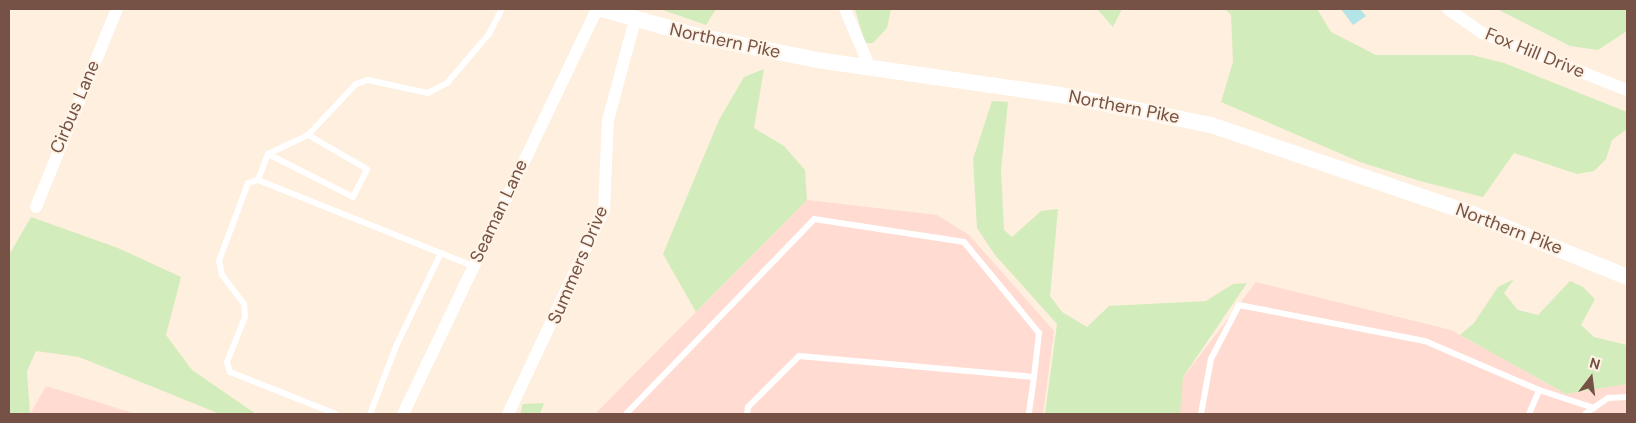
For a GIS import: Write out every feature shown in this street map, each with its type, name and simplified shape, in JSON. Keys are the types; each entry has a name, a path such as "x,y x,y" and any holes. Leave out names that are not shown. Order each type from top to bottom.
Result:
{"street":[{"name":"Cirbus Lane","path":"36,207 116,9"},
{"name":"Seaman Lane","path":"403,414 596,9"},
{"name":"Northern Pike","path":"602,9 635,20 870,68 1068,96 1211,125 1472,214 1627,277"},
{"path":"846,9 870,68"},
{"name":"Fox Hill Drive","path":"1448,9 1482,33 1627,90"},
{"name":"Summers Drive","path":"508,414 604,210 608,120 635,20"}],"lane":[{"path":"258,180 268,154 308,135 356,84 368,80 422,93 447,83 489,34 502,9"},
{"path":"268,154 353,197 367,169 308,135"},
{"path":"336,414 230,372 227,362 245,317 244,304 222,275 219,261 248,183 258,180 473,266"},
{"path":"626,414 814,219 964,242 1039,333 1029,414"},
{"path":"370,414 397,344 441,254"},
{"path":"1200,414 1211,359 1238,305 1425,341 1540,390 1590,406"},
{"path":"747,414 748,408 799,356 1034,377"},
{"path":"1529,414 1540,390"},
{"path":"1585,414 1590,406 1608,398 1627,398"}],"shaded area":[{"path":"807,200 937,215 969,235 1054,331 1043,414 595,414"},
{"path":"1256,282 1451,330 1566,394 1627,384 1627,414 1052,414 1175,388"},
{"path":"46,386 136,414 30,414"}],"green space":[{"path":"660,9 716,9 706,25"},
{"path":"855,9 891,9 887,28 873,43 865,43"},
{"path":"1097,9 1122,9 1113,27"},
{"path":"1225,9 1317,9 1331,32 1376,55 1472,55 1504,63 1627,112 1627,129 1612,140 1606,159 1594,171 1577,174 1514,153 1483,197 1420,181 1360,162 1221,102 1233,62 1231,15"},
{"path":"1497,9 1627,9 1627,31 1598,50 1570,46"},
{"path":"764,69 754,128 784,146 805,170 807,200 696,312 663,254 719,120 744,77"},
{"path":"992,101 1008,102 1001,170 1004,230 1012,237 1041,211 1058,209 1050,296 1062,312 1087,327 1109,306 1206,301 1233,284 1247,283 1183,377 1180,414 1045,414 1057,324 995,255 977,228 973,159"},
{"path":"31,217 118,248 181,277 166,335 192,370 256,414 220,414 79,357 36,351 27,371 30,414 9,414 9,255"},
{"path":"1514,279 1504,293 1518,310 1538,315 1570,281 1583,287 1595,299 1581,325 1594,337 1627,345 1627,384 1566,394 1460,335 1474,323 1498,287"},
{"path":"544,403 540,414 520,414 523,404"}],"water":[{"path":"1341,9 1360,9 1366,16 1353,25"}]}
